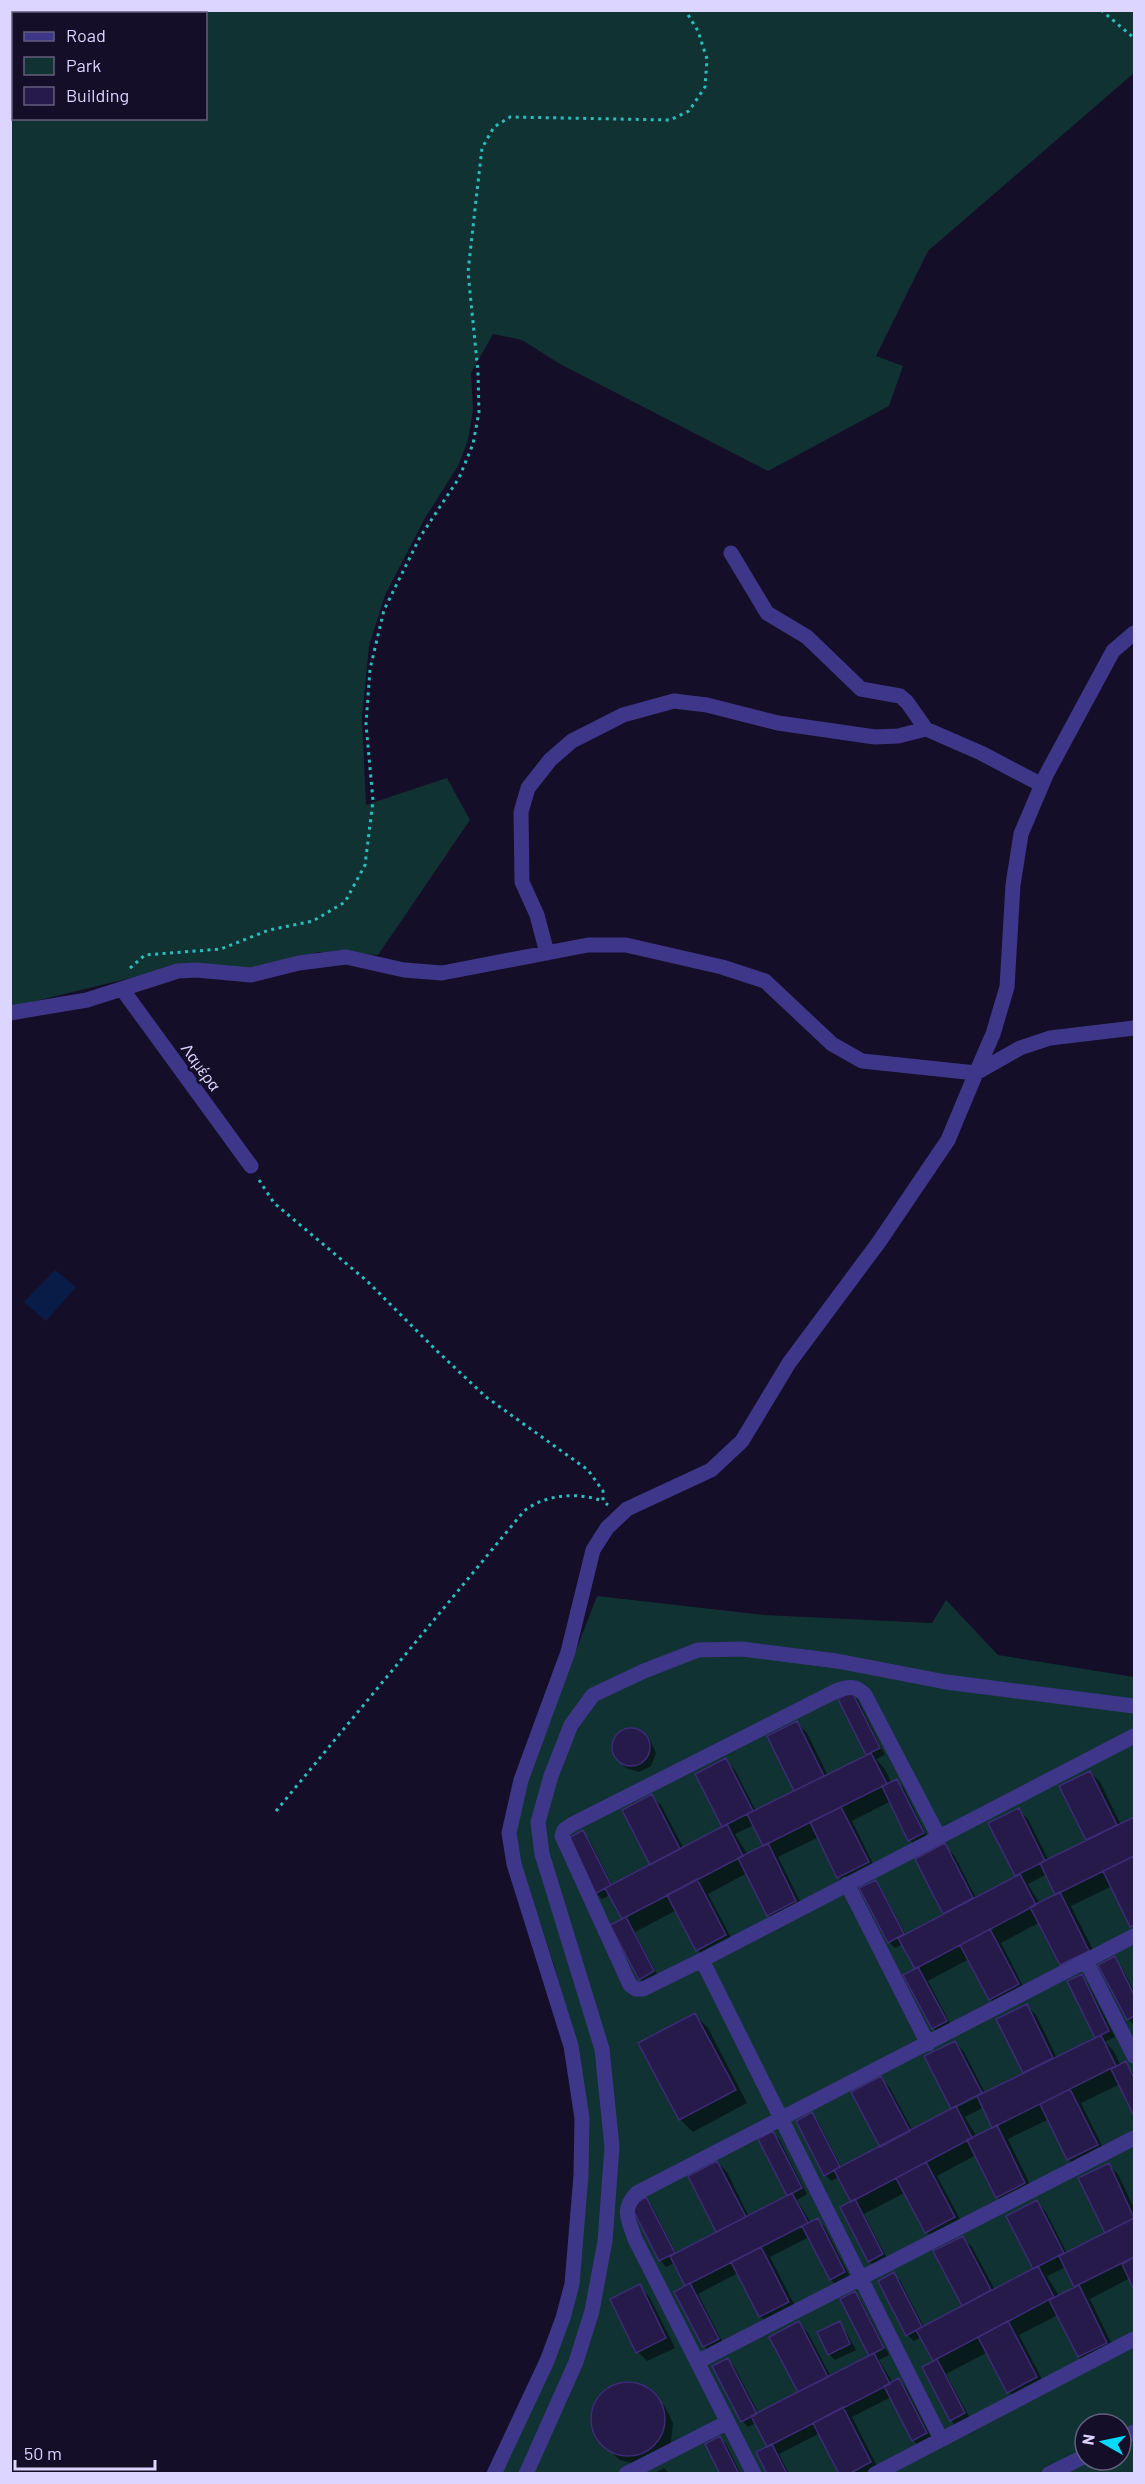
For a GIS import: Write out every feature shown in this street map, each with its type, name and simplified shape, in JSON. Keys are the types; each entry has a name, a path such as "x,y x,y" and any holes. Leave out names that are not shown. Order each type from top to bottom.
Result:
{"street":[{"path":"731,553 767,613 807,637 861,689 900,696 926,729 981,753 1042,785"},
{"path":"494,2474 547,2361 563,2318 572,2284 581,2175 582,2118 571,2046 514,1864 509,1833 521,1780 568,1652 593,1550 607,1528 627,1509 711,1470 742,1441 789,1363 879,1242 948,1140 993,1035 1007,987 1013,885 1021,834 1042,785 1113,651 1134,633"},
{"path":"547,953 537,915 522,882 521,812 528,788 550,760 572,741 623,715 674,701 707,705 778,723 875,737 898,736 926,729"},
{"path":"10,1013 87,1000 178,971 196,970 251,975 299,963 346,957 404,970 442,973 588,945 626,945 722,967 765,981 832,1044 862,1061 976,1073 1020,1048 1050,1038 1134,1028"},
{"name":"Λαμέρα","path":"122,988 250,1166"},
{"path":"526,2474 576,2362 592,2311 605,2241 612,2147 602,2049 543,1854 538,1822 551,1776 571,1725 593,1695 644,1671 698,1650 742,1649 837,1661 946,1682 1134,1706"},
{"path":"939,1837 865,1695 859,1688 854,1687 846,1687 827,1695 564,1830 562,1836 564,1846 630,1985 636,1989 643,1989 702,1960 1134,1736"},
{"path":"847,1884 928,2044"},
{"path":"754,2474 634,2239 626,2211 628,2203 637,2193 1134,1936"},
{"path":"702,1960 941,2439"},
{"path":"1086,1961 1134,2056"},
{"path":"697,2362 1134,2138"},
{"path":"875,2474 1134,2339"},
{"path":"626,2474 728,2422"},
{"path":"1049,2474 1073,2462"}],"path":[{"path":"122,988 129,969 146,955 221,949 269,930 313,921 345,902 365,865 373,801 366,724 370,669 384,610 420,537 459,478 473,444 479,412 478,372 468,272 482,148 494,127 510,117 670,120 690,111 705,87 707,59 698,31 686,10"},
{"path":"1101,10 1134,38"},
{"path":"250,1166 274,1203 367,1281 486,1397 588,1470 603,1491 603,1501"},
{"path":"276,1811 524,1511 536,1502 567,1496 587,1496 603,1501 620,1516"}],"green space":[{"path":"10,11 1134,11 1134,73 928,251 876,356 903,366 889,406 768,471 560,364 522,340 493,334 471,373 473,410 468,440 458,466 425,518 385,595 369,646 362,717 366,805 447,778 470,820 378,955 318,952 269,968 155,972 11,1007"},
{"path":"597,1596 764,1615 932,1623 946,1600 998,1655 1134,1677 1134,2473 500,2474 575,2289 578,2053 554,1965 520,1862 516,1833 518,1808 535,1757"}],"water":[{"path":"55,1270 76,1287 46,1321 24,1302"}],"building":[{"path":"852,1692 880,1748 866,1755 838,1699"},
{"path":"797,1721 824,1776 794,1791 767,1736"},
{"path":"631,1728 645,1733 650,1747 645,1761 631,1766 617,1761 612,1747 617,1733"},
{"path":"871,1753 887,1784 763,1846 747,1814"},
{"path":"726,1758 753,1811 722,1827 695,1774"},
{"path":"1090,1771 1117,1825 1086,1840 1059,1786"},
{"path":"897,1779 924,1833 908,1841 882,1786"},
{"path":"652,1794 680,1849 650,1865 622,1810"},
{"path":"841,1807 869,1862 837,1878 810,1822"},
{"path":"1019,1808 1045,1861 1015,1876 988,1823"},
{"path":"1134,1817 1134,1856 1055,1895 1040,1863"},
{"path":"727,1824 743,1856 622,1919 605,1888"},
{"path":"583,1830 611,1885 595,1894 567,1839"},
{"path":"768,1843 796,1901 767,1916 738,1858"},
{"path":"945,1843 973,1898 943,1914 915,1859"},
{"path":"1134,1856 1134,1925 1130,1927 1103,1871"},
{"path":"1020,1874 1036,1905 915,1969 898,1938"},
{"path":"697,1879 726,1935 696,1951 667,1895"},
{"path":"876,1880 904,1934 888,1943 859,1888"},
{"path":"1060,1892 1089,1951 1060,1965 1030,1907"},
{"path":"626,1917 654,1971 639,1980 610,1925"},
{"path":"990,1929 1019,1984 989,2000 960,1945"},
{"path":"1115,1956 1134,1995 1134,2016 1127,2020 1098,1965"},
{"path":"918,1967 947,2021 932,2029 903,1975"},
{"path":"1082,1974 1109,2031 1095,2038 1067,1981"},
{"path":"1027,2004 1053,2058 1023,2073 996,2019"},
{"path":"695,2013 736,2090 679,2120 638,2043"},
{"path":"1101,2035 1116,2066 992,2128 977,2096"},
{"path":"955,2041 982,2093 951,2109 924,2056"},
{"path":"1126,2061 1134,2078 1134,2116 1111,2069"},
{"path":"881,2076 910,2131 880,2147 851,2092"},
{"path":"1070,2089 1098,2145 1067,2160 1040,2104"},
{"path":"956,2106 972,2138 851,2202 834,2170"},
{"path":"812,2112 840,2167 824,2176 796,2121"},
{"path":"997,2125 1025,2183 996,2198 967,2140"},
{"path":"773,2131 802,2188 787,2196 758,2139"},
{"path":"717,2161 746,2217 716,2232 688,2176"},
{"path":"926,2162 955,2217 925,2233 896,2178"},
{"path":"1109,2163 1134,2218 1105,2233 1078,2178"},
{"path":"792,2193 808,2223 685,2286 670,2256"},
{"path":"646,2197 675,2253 659,2261 631,2206"},
{"path":"855,2199 883,2254 868,2262 840,2207"},
{"path":"1037,2200 1064,2253 1033,2269 1006,2216"},
{"path":"818,2218 845,2272 830,2280 802,2226"},
{"path":"1134,2218 1134,2257 1074,2287 1059,2256"},
{"path":"963,2236 991,2290 962,2306 933,2251"},
{"path":"761,2247 789,2302 759,2317 731,2262"},
{"path":"1134,2257 1134,2290 1122,2264"},
{"path":"1038,2266 1054,2297 933,2361 916,2330"},
{"path":"894,2272 922,2327 906,2336 878,2281"},
{"path":"690,2283 719,2339 703,2347 674,2292"},
{"path":"640,2284 666,2338 636,2353 610,2299"},
{"path":"1079,2285 1107,2343 1078,2357 1049,2300"},
{"path":"855,2291 884,2348 869,2356 840,2299"},
{"path":"799,2321 828,2377 798,2392 769,2337"},
{"path":"840,2321 850,2344 828,2355 817,2332"},
{"path":"1008,2321 1037,2377 1007,2393 978,2337"},
{"path":"874,2353 890,2384 767,2447 751,2416"},
{"path":"728,2358 757,2414 741,2422 712,2366"},
{"path":"937,2359 965,2413 950,2421 922,2367"},
{"path":"899,2378 927,2433 912,2441 884,2386"},
{"path":"628,2382 642,2385 654,2393 662,2405 665,2419 662,2433 654,2445 642,2453 628,2456 614,2453 602,2445 594,2433 591,2419 594,2405 602,2393 614,2385"},
{"path":"843,2407 871,2462 849,2474 839,2474 813,2423"},
{"path":"720,2436 739,2474 720,2474 705,2444"},
{"path":"772,2444 787,2474 767,2474 756,2452"}]}
